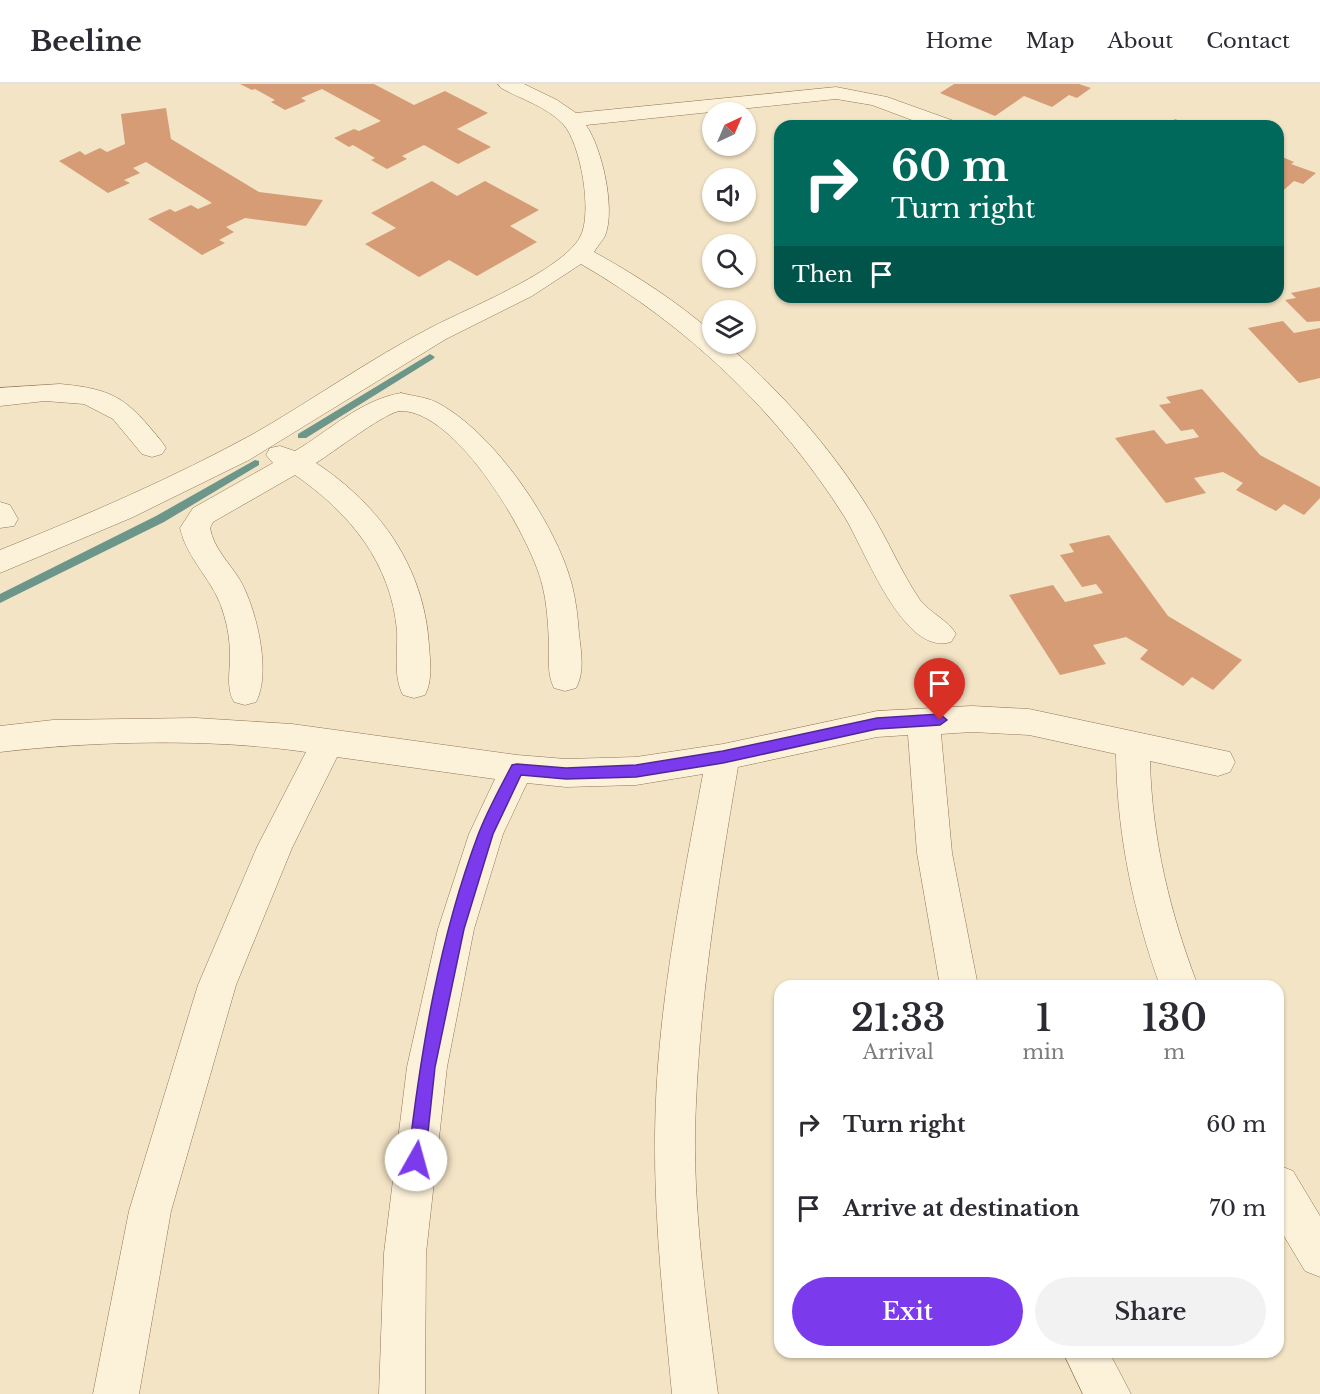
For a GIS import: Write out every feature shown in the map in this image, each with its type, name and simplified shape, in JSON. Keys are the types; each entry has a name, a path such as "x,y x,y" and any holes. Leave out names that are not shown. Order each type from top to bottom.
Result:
{"street":[{"path":"0,562 126,509 257,443 440,333 526,288 581,254 593,237 597,218 593,179 585,139 572,120 508,84"},
{"path":"572,120 836,93 867,96 895,104 932,120"},
{"path":"581,254 624,278 686,321 723,353 771,401 849,501 904,600 918,618 940,634"},
{"path":"0,398 64,392 94,397 120,410 152,448"},
{"path":"244,693 247,655 242,620 228,588 197,543 195,528 203,515 297,463 379,409 399,402 419,403 433,409 479,451 507,484 534,526 556,582 565,628 566,679"},
{"path":"257,443 297,463 333,488 364,519 388,554 406,594 414,638 414,686"},
{"path":"924,720 927,809 941,900 958,980"},
{"path":"0,739 53,733 196,731 292,737 517,769 566,773 636,771 723,757 877,724 924,720 1029,722 1218,762"},
{"path":"116,1394 150,1211 217,985 275,847 328,742"},
{"path":"1133,744 1133,789 1138,837 1149,893 1177,980"},
{"path":"695,1394 680,1258 675,1134 682,1010 697,895 723,757"},
{"path":"402,1394 405,1253 427,1067 456,929 486,834 517,769"},
{"path":"1284,1196 1320,1256"},
{"path":"1088,1358 1108,1394"}],"building":[{"path":"240,84 374,84 414,105 445,91 488,113 457,129 491,147 458,164 424,145 402,156 407,159 387,169 371,160 375,158 353,145 349,147 334,138 354,129 359,131 381,121 322,89 301,98 306,101 285,110 271,102 275,100"},
{"path":"954,84 1079,84 1091,88 1077,98 1069,95 1052,107 1024,96 995,116 940,93"},
{"path":"166,108 171,139 259,192 323,200 306,226 245,218 226,227 234,232 219,240 225,243 202,255 148,219 170,209 175,212 191,205 198,209 212,203 146,162 133,168 140,173 124,180 130,183 108,193 59,161 80,151 85,155 100,148 107,152 125,144 121,114"},
{"path":"1284,158 1294,162 1291,164 1316,173 1303,184 1294,181 1284,190"},
{"path":"432,181 457,196 485,181 539,210 510,226 537,242 477,276 449,260 419,277 365,244 396,228 371,213"},
{"path":"1320,287 1320,321 1307,322 1285,300 1296,298 1291,293"},
{"path":"1283,321 1294,333 1320,328 1320,378 1299,383 1248,328"},
{"path":"1202,389 1260,455 1320,487 1320,498 1304,515 1284,504 1276,511 1236,490 1243,483 1223,472 1194,478 1206,493 1166,503 1115,438 1154,430 1166,444 1199,437 1193,429 1181,431 1159,405 1171,403 1166,397"},
{"path":"1109,535 1168,616 1242,660 1213,690 1192,677 1183,686 1140,659 1148,650 1126,637 1093,645 1106,664 1060,675 1009,595 1053,585 1065,602 1103,593 1096,584 1082,587 1060,555 1074,552 1069,544"}],"waterway":[{"path":"302,436 430,357"},
{"path":"0,599 160,519 255,463"}],"route":[{"path":"416,1160 427,1067 456,929 486,834 517,769 566,773 636,771 723,757 877,724 940,720"}]}
